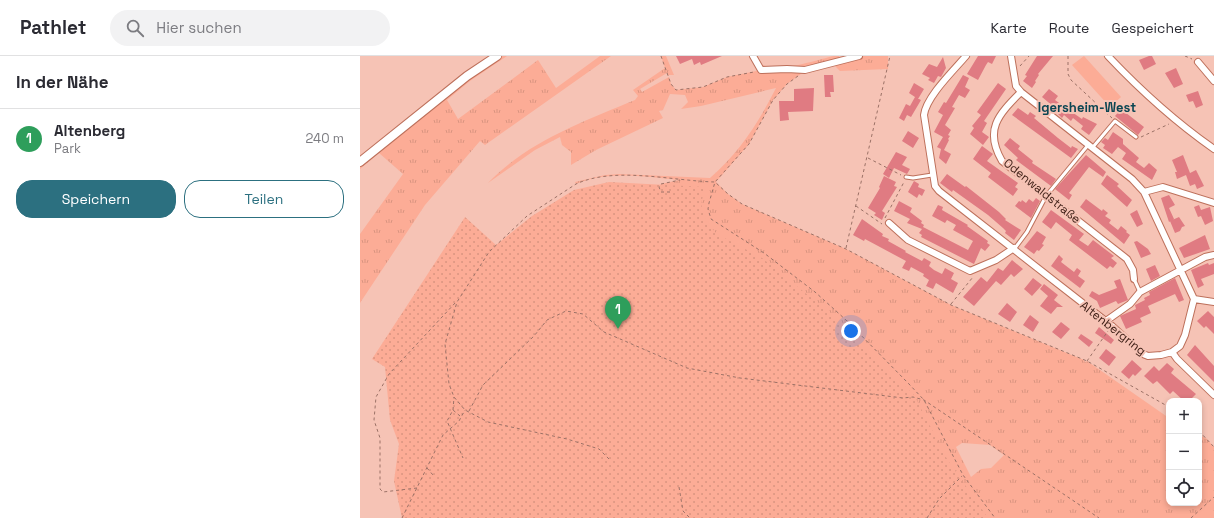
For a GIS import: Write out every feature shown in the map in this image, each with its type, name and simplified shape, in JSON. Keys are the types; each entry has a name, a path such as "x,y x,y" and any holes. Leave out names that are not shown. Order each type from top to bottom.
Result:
{"street":[{"path":"360,162 467,76 497,56"},
{"path":"753,56 761,70 805,70 859,56"},
{"name":"Altenbergring","path":"966,56 942,85 925,109 932,175 935,186 939,191 1014,248 1148,356 1172,352"},
{"path":"1011,56 1016,86 1021,92 1091,145 1132,179 1144,192 1194,299 1185,335 1180,346 1172,352 1177,359 1214,395"},
{"path":"1108,56 1140,90 1176,122 1214,149"},
{"path":"1198,62 1214,81"},
{"name":"Odenwaldstraße","path":"1021,92 1008,105 994,125 993,136 1002,161 1127,259 1134,279"},
{"path":"1144,192 1163,187 1214,203"},
{"path":"889,223 908,240 970,271 996,260 1014,248"},
{"path":"1106,322 1130,304 1140,292 1204,257 1214,255"},
{"path":"1194,299 1214,302"}],"lane":[{"path":"1014,248 1027,232 1046,196 1091,145 1115,121 1136,137"},
{"path":"906,177 913,178 932,175"},
{"path":"1134,279 1140,292"}],"path":[{"path":"661,56 671,84 676,90 703,87 727,77 761,70"},
{"path":"846,249 868,158 890,56"},
{"path":"1013,72 1029,56"},
{"path":"1068,56 1068,74 1071,80 1115,121"},
{"path":"1185,56 1198,62"},
{"path":"805,70 787,84 773,100 749,144 715,182 708,209 711,219 783,267 827,303 924,400 1100,518"},
{"path":"1136,137 1144,136 1176,122"},
{"path":"868,158 906,177 888,211"},
{"path":"417,488 393,492 383,492 380,489 380,438 374,420 376,397 389,374 457,302 489,252 527,216 576,184 585,180 608,176 715,182 742,204 846,249 951,305 1087,361 1166,406"},
{"path":"670,192 661,192 659,187 661,184 680,180"},
{"path":"856,206 882,224 889,223"},
{"path":"951,305 976,274 975,270"},
{"path":"457,302 445,344 449,384 454,397 465,410 488,422 567,439 599,450 609,459"},
{"path":"468,412 483,386 534,336 547,320 566,311 583,314 604,332 687,368 740,378 903,398 913,397 924,400 963,475 995,518"},
{"path":"1087,361 1112,326"},
{"path":"454,397 453,410 447,421 463,458"},
{"path":"453,410 461,416"},
{"path":"402,518 442,435 451,428 465,410"},
{"path":"1202,434 1214,447"},
{"path":"426,467 433,475"},
{"path":"927,518 939,499 963,475"},
{"path":"679,487 683,511 690,518"},
{"path":"1191,518 1214,497"}],"green space":[{"path":"497,56 507,56 470,81 447,100 458,119 538,60 556,88 600,56 611,56 485,145 480,141 425,205 360,303 360,234 403,174 379,153 360,169 360,162"},
{"path":"661,56 666,56 674,75 668,75 667,73 640,89 642,92 669,77 671,84 676,90 703,87 727,77 761,70 759,63 775,68 795,66 834,56 839,56 840,61 859,56 888,56 888,69 840,71 833,64 805,71 787,84 773,100 749,144 716,182 728,194 742,204 846,249 951,305 1084,360 1085,362 1087,361 1166,416 1166,506 1202,506 1202,436 1206,438 1214,447 1214,518 748,518 659,187 661,184 679,180 640,176 614,176 601,177 576,184 575,182 605,175 619,174 710,178 730,158 748,136 763,113 776,88 701,106 681,109 688,102 685,95 670,94 663,110 659,111 663,118 596,150 571,165 571,152 562,145 560,137 535,150 488,183 503,169 538,144 576,125 635,100 638,96 633,90 665,68","holes":["962,443 990,445 1004,455 991,468 981,469 971,477 956,447"]},
{"path":"1084,56 1121,97 1110,107 1072,65"},
{"path":"609,182 705,187 701,204 706,222 717,234 762,258 814,300 914,395 947,459 988,518 402,518 394,481 399,444 390,420 385,367 372,359 465,217 496,245 532,216 574,190"}],"building":[{"path":"676,56 722,56 701,65 700,62 694,65 692,59 680,64"},
{"path":"978,56 996,56 992,64 988,62 978,80 967,74"},
{"path":"1037,56 1053,56 1038,74 1039,75 1035,81 1036,82 1032,88 1023,81"},
{"path":"1152,56 1156,64 1144,70 1139,60"},
{"path":"943,57 946,68 941,77 938,76 934,83 928,80 930,78 922,74 929,64 937,67"},
{"path":"1176,68 1183,84 1174,88 1165,73"},
{"path":"824,75 833,75 834,92 830,92 831,97 825,97"},
{"path":"963,75 969,78 965,87 970,90 965,98 959,95 952,107 955,108 945,125 951,130 948,135 950,136 948,139 949,140 944,150 951,154 946,164 939,158 941,149 937,147 943,137 934,132 943,115 938,112 944,102 946,103"},
{"path":"914,83 924,89 918,99 909,93"},
{"path":"998,83 1006,89 984,121 987,123 982,132 989,137 983,145 970,134 974,128 972,126 981,115 977,112"},
{"path":"814,88 813,111 788,112 789,120 780,121 779,101 794,101 794,89"},
{"path":"1049,89 1058,96 1055,100 1082,119 1083,117 1097,124 1089,135 1081,129 1083,126 1073,118 1071,121 1064,115 1062,118 1058,114 1060,112 1042,97"},
{"path":"1198,91 1203,105 1196,108 1193,101 1189,102 1186,95"},
{"path":"915,97 921,100 911,117 907,115 904,121 899,118 906,104 910,106"},
{"path":"1018,108 1028,115 1030,112 1036,116 1034,118 1058,138 1071,148 1072,146 1078,149 1071,158 1012,115"},
{"path":"1121,109 1144,127 1138,135 1115,116"},
{"path":"908,131 919,138 913,148 902,141"},
{"path":"1113,132 1123,139 1123,144 1139,158 1136,162 1144,168 1149,163 1157,170 1152,180 1122,159 1126,153 1118,147 1112,154 1103,148 1105,145 1101,142 1105,138 1108,140"},
{"path":"1010,138 1020,146 1018,149 1033,161 1032,163 1056,179 1051,186 1016,160 1018,158 1004,145"},
{"path":"982,146 993,154 987,161 1018,183 1015,187 1018,189 1013,196 988,177 991,173 973,159"},
{"path":"896,152 907,157 902,165 910,169 907,174 894,168 889,178 883,174"},
{"path":"1086,155 1106,172 1103,177 1089,167 1069,193 1072,195 1069,200 1055,189"},
{"path":"1183,155 1190,173 1196,170 1204,186 1197,189 1195,184 1190,186 1186,175 1177,179 1175,172 1177,172 1172,160"},
{"path":"947,174 965,187 966,186 999,212 1006,219 1005,220 1021,230 1014,240 988,215 953,190 952,192 940,183"},
{"path":"1107,175 1119,184 1117,186 1132,200 1127,207 1101,184"},
{"path":"884,176 896,182 894,186 897,187 882,211 885,213 882,220 874,215 876,213 868,208 880,188 879,187"},
{"path":"914,181 919,184 918,187 925,190 922,196 919,194 917,198 908,192"},
{"path":"1169,195 1175,205 1169,208 1174,219 1169,222 1161,198"},
{"path":"1036,198 1040,201 1031,218 1015,206 1019,201 1021,202 1022,200 1026,203 1029,199 1033,202"},
{"path":"1086,199 1102,211 1103,209 1108,213 1105,216 1111,220 1109,223 1118,230 1121,226 1127,231 1126,232 1130,235 1124,244 1080,207"},
{"path":"899,201 912,208 910,212 922,221 921,223 924,225 923,227 968,250 973,241 953,230 956,225 947,220 945,223 932,216 938,205 943,207 942,210 968,225 967,226 988,241 987,243 990,245 985,251 981,248 974,264 921,237 922,235 919,233 922,229 907,223 910,219 894,211"},
{"path":"1199,205 1201,210 1210,207 1213,221 1205,225 1201,216 1198,217 1194,207"},
{"path":"1051,210 1084,234 1079,240 1088,246 1093,240 1114,256 1111,258 1117,263 1113,268 1110,266 1107,269 1069,240 1072,235 1056,222 1051,229 1042,222"},
{"path":"1137,210 1143,224 1137,227 1130,214"},
{"path":"1179,217 1185,226 1182,227 1180,231 1175,233 1170,221"},
{"path":"862,219 883,234 882,236 889,239 888,241 906,251 905,252 922,261 924,258 931,262 929,266 934,270 942,274 945,268 954,273 951,279 958,283 953,293 936,283 933,289 926,286 929,280 923,276 924,274 911,267 909,271 902,268 906,261 865,239 864,241 853,235"},
{"path":"1037,231 1046,237 1042,244 1044,245 1034,254 1024,247"},
{"path":"1205,235 1210,249 1184,258 1179,248"},
{"path":"1137,241 1148,249 1151,254 1141,258 1134,242"},
{"path":"1059,255 1063,259 1061,262 1074,272 1077,268 1081,271 1078,276 1085,281 1080,288 1051,266"},
{"path":"1012,260 1023,269 1014,277 1011,274 1001,285 996,281 974,306 963,297 981,277 987,282 998,268 1003,271"},
{"path":"1208,263 1209,265 1214,263 1214,274 1201,279 1204,285 1198,288 1191,270"},
{"path":"1155,265 1160,276 1151,281 1146,269"},
{"path":"1033,278 1042,285 1032,296 1024,289"},
{"path":"1175,278 1184,300 1179,302 1175,294 1148,306 1151,313 1140,318 1142,322 1126,329 1120,316 1136,309 1135,305 1145,300 1144,298 1150,295 1149,292"},
{"path":"1120,279 1128,300 1118,304 1116,301 1100,308 1097,301 1089,296 1092,291 1099,295 1117,288 1114,281"},
{"path":"1044,284 1058,295 1054,300 1063,307 1057,307 1051,314 1040,306 1048,296 1040,289"},
{"path":"1007,303 1017,312 1010,322 998,314"},
{"path":"1208,311 1214,317 1214,334 1206,326 1204,328 1197,321"},
{"path":"1030,315 1039,322 1033,332 1023,325"},
{"path":"1061,322 1070,329 1061,339 1052,332"},
{"path":"1099,327 1114,340 1111,344 1095,333"},
{"path":"1081,334 1093,342 1089,347 1078,338"},
{"path":"1195,345 1214,366 1214,382 1187,355"},
{"path":"1106,349 1116,357 1109,366 1099,358"},
{"path":"1132,360 1142,369 1135,376 1133,374 1129,379 1121,372"},
{"path":"1167,363 1174,369 1171,373 1196,394 1192,398 1181,398 1173,391 1170,394 1157,381 1153,384 1144,376 1154,366 1159,371"}],"place":[{"name":"Altenberg","path":"618,329"}],"district":[{"name":"Igersheim-West","path":"1087,107"}]}
